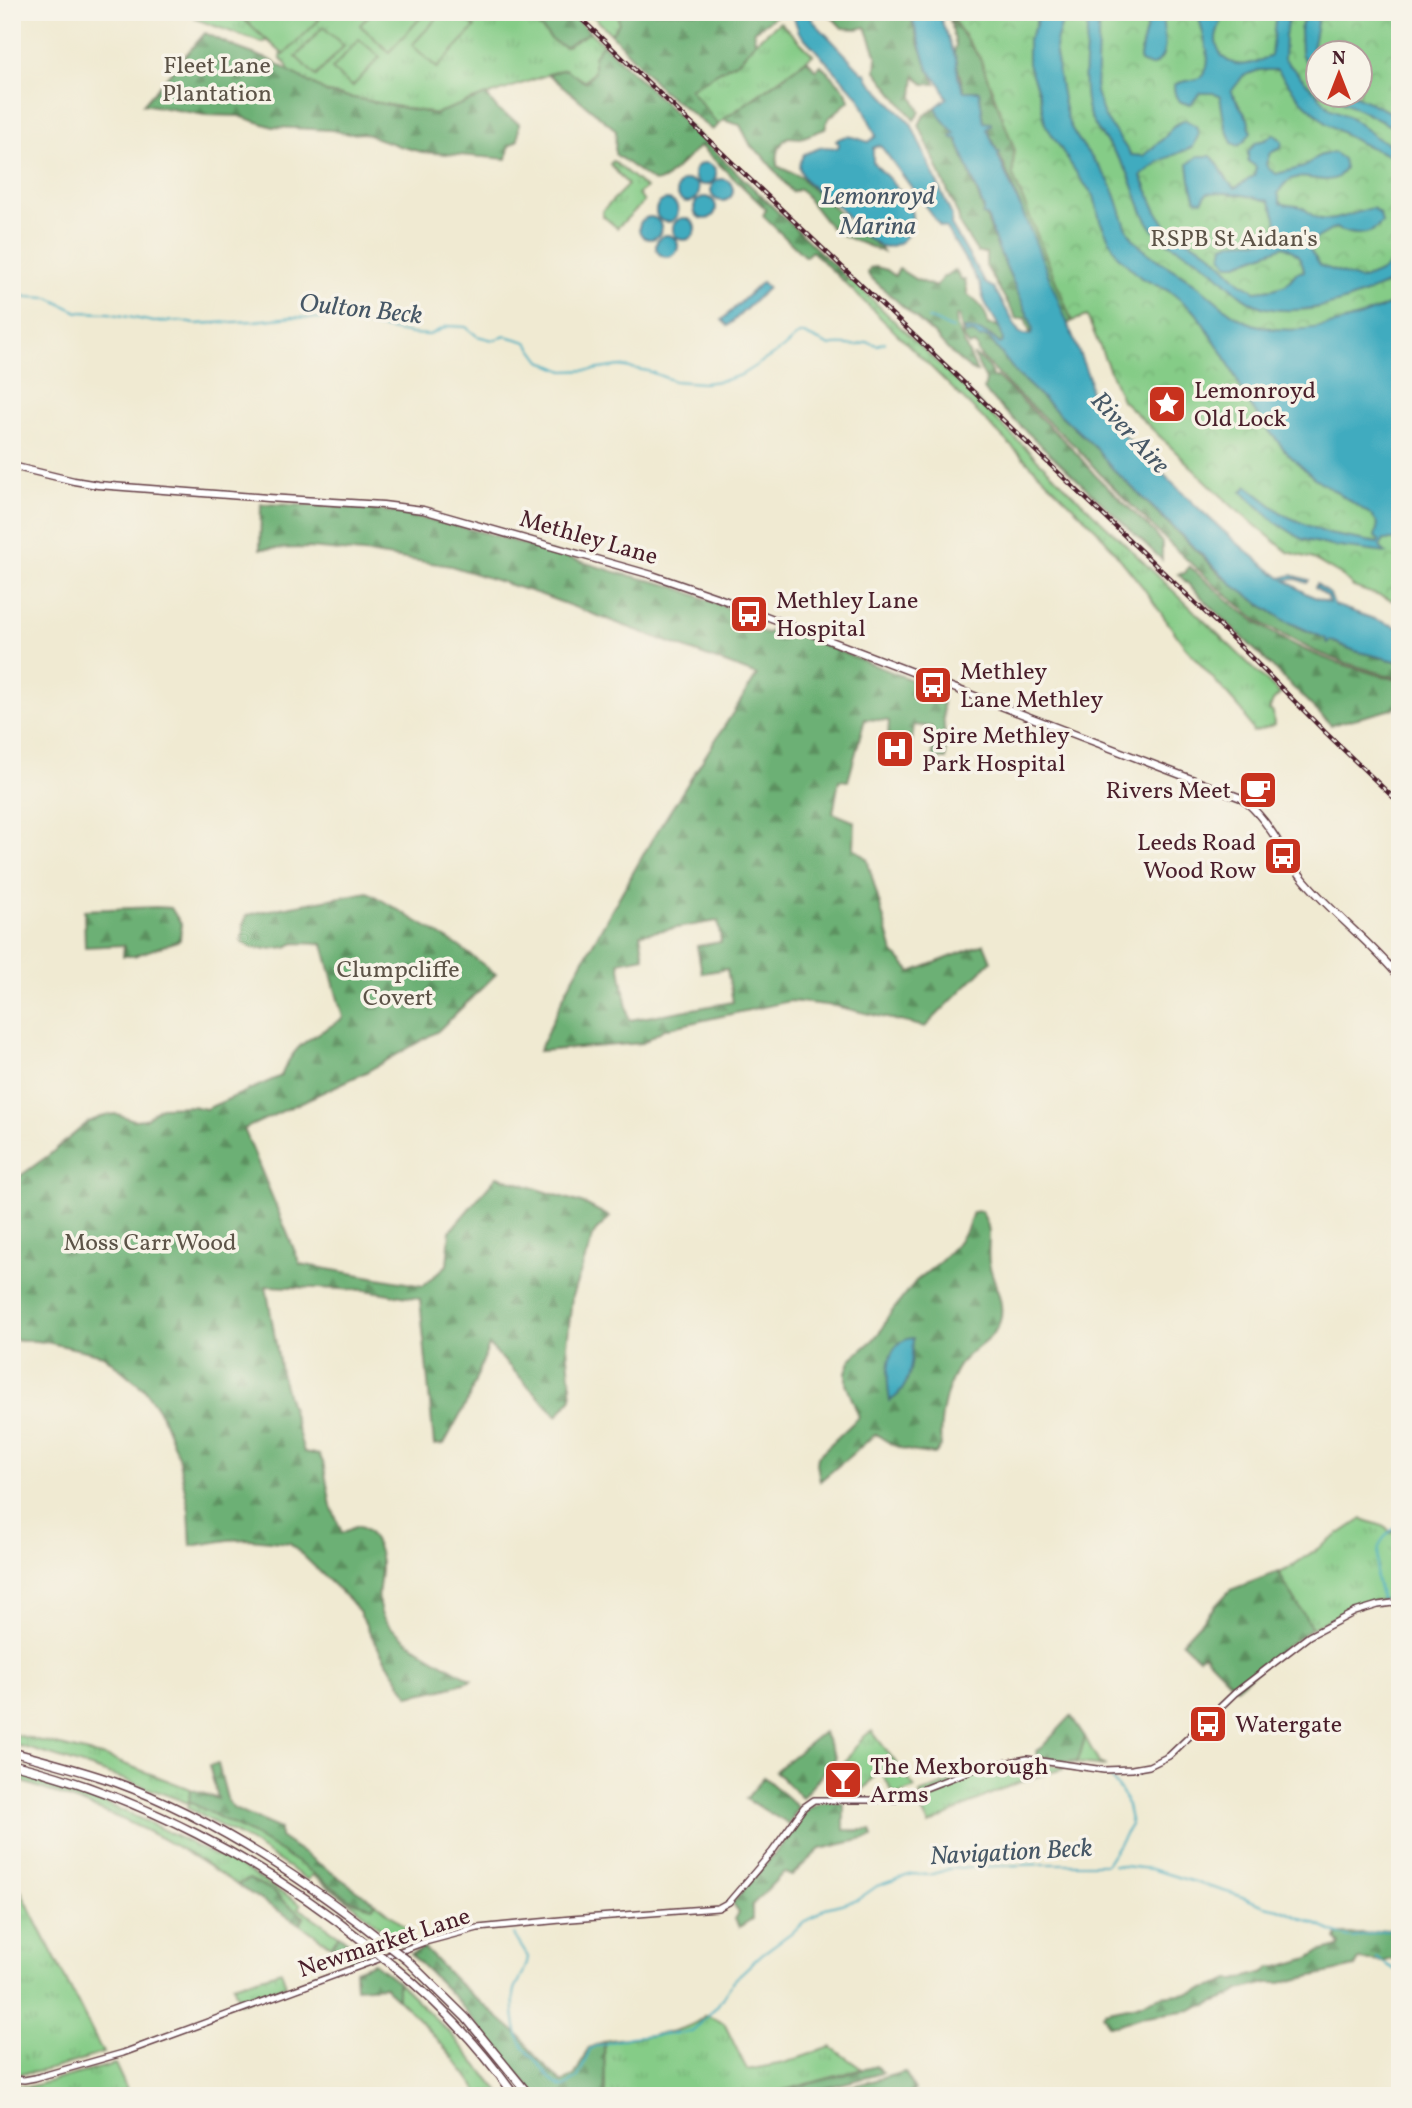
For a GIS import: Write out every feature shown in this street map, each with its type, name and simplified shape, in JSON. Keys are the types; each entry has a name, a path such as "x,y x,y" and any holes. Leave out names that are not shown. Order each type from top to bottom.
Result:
{"highway":[{"path":"12,1752 116,1783 222,1832 295,1875 407,1960 466,2018 530,2096"},
{"path":"12,1764 114,1797 170,1821 290,1888 364,1942 436,2004 462,2031 515,2096"}],"main road":[{"name":"Methley Lane","path":"12,466 98,485 423,510 678,584 1228,792 1252,806 1301,875 1400,978"},
{"name":"Newmarket Lane","path":"12,2079 30,2079 123,2053 425,1942 478,1928 718,1908 729,1902 772,1852 804,1807 814,1800 895,1800 977,1768 1027,1759 1104,1770 1149,1766 1169,1756 1235,1693 1309,1636 1355,1612 1400,1602"}],"green space":[{"path":"198,12 207,16 209,12 236,12 267,41 262,43 195,19"},
{"path":"236,12 311,12 319,20 284,55"},
{"path":"311,12 526,12 553,41 574,42 590,32 603,44 594,56 594,72 584,82 564,69 435,114 328,93 286,70 288,67 280,57 281,53 283,55 319,19"},
{"path":"372,12 426,12 389,52 360,25"},
{"path":"443,12 458,12 475,27 437,68 412,45"},
{"path":"526,12 569,12 590,32 565,47 553,41"},
{"path":"589,12 618,12 619,23 611,34"},
{"path":"618,12 782,12 754,31 755,42 741,59 690,89 718,125 712,130 662,90 611,34 619,23"},
{"path":"827,12 910,12 918,41 936,84 924,84 915,75 913,97 920,112 914,120 876,71 877,57 866,27 842,28"},
{"name":"RSPB St Aidan's","path":"948,12 1400,12 1400,603 1353,587 1342,576 1313,559 1288,552 1233,507 1122,400 1087,316 1072,321 1013,175 1014,148 980,58"},
{"path":"949,15 980,58 1014,148 1013,175 1072,321 1067,325 1004,165 984,123 979,91 964,91 954,53 956,45"},
{"path":"780,22 813,55 718,125 690,89 741,59 755,42"},
{"path":"323,27 344,46 316,76 296,57"},
{"name":"Fleet Lane Plantation","path":"205,33 270,60 328,93 435,114 486,95 498,110 519,123 518,140 509,146 507,159 422,152 363,133 273,127 239,116 205,115 143,104"},
{"path":"359,39 380,57 352,87 332,69"},
{"path":"603,44 847,278 844,282 812,251 805,257 763,216 766,209 700,146 664,180 654,182 615,154 616,130 548,74 565,69 585,82 594,72 594,56"},
{"path":"807,60 816,70 821,65 846,91 849,101 828,119 825,129 801,138 788,137 779,150 777,166 801,177 826,199 843,217 840,227 848,225 879,246 883,252 836,232 800,189 792,192 763,156 751,146 740,125 723,120"},
{"path":"936,107 955,134 997,246 1031,322 1033,331 1030,333 1025,318 1017,319 986,266 986,253 978,253 960,225 919,125 923,117"},
{"path":"613,161 646,188 638,194 644,202 617,228 603,216 602,211 628,185 610,164"},
{"path":"876,267 895,276 899,269 936,287 942,278 955,270 961,280 965,280 968,295 984,311 988,325 996,325 1000,329 1003,342 1000,344 990,335 972,329 965,334 973,333 990,339 1017,374 1097,449 1109,465 1222,576 1262,606 1298,627 1355,651 1400,662 1400,679 1314,651 1261,623 1171,545 1076,447 1010,387 978,353 974,344 969,346 963,336 959,315 956,316 957,327 977,372 956,357 869,276 870,268"},
{"path":"847,278 1280,694 1269,710 1273,712 1274,725 1253,732 1243,712 1185,647 1142,586 1097,530 844,282"},
{"path":"974,356 986,365 992,377 997,377 1071,447 1095,475 1154,532 1162,543 1162,560 990,397 984,389 986,380"},
{"path":"261,504 330,506 394,512 486,533 619,573 673,586 741,613 759,631 767,634 776,626 942,692 946,759 933,758 932,727 914,725 912,741 888,738 889,721 865,719 848,781 839,780 833,813 855,822 854,848 867,859 893,952 911,972 984,944 991,961 925,1027 835,1006 790,1001 664,1029 643,1043 539,1051 567,989 651,841 757,675 539,594 451,566 309,548 260,549","holes":["718,921 721,942 697,946 702,973 727,969 733,1002 629,1020 619,962 644,957 640,934"]},
{"path":"1189,566 1238,608 1279,636 1319,656 1400,681 1400,705 1331,725 1178,574 1185,573"},
{"path":"368,892 457,945 496,974 438,1031 366,1072 244,1129 300,1264 423,1286 447,1265 450,1231 497,1176 587,1205 610,1217 595,1232 572,1296 567,1346 572,1398 557,1416 489,1345 468,1400 444,1444 434,1445 420,1299 365,1290 266,1286 281,1373 304,1452 319,1455 323,1462 331,1506 342,1533 357,1526 363,1528 370,1534 378,1549 381,1559 378,1594 381,1613 386,1622 408,1641 472,1680 409,1696 359,1612 290,1543 250,1539 191,1546 189,1510 178,1456 161,1414 144,1389 103,1355 46,1342 12,1339 12,1179 16,1179 49,1155 88,1122 106,1115 117,1114 134,1120 145,1119 161,1107 192,1106 206,1109 281,1076 299,1047 343,1018 323,944 295,943 269,949 252,948 242,942 247,915"},
{"path":"171,908 181,924 180,940 134,956 123,956 124,945 85,947 84,910"},
{"path":"981,1211 988,1225 988,1256 1001,1302 1001,1318 992,1335 967,1356 954,1375 945,1399 941,1447 935,1454 910,1451 891,1444 876,1434 820,1481 818,1456 859,1417 846,1384 846,1372 851,1359 883,1328 887,1318 916,1281 941,1261 958,1242 967,1229 973,1212"},
{"path":"1362,1519 1386,1527 1391,1533 1400,1526 1400,1597 1365,1604 1312,1628 1278,1573"},
{"path":"1278,1572 1312,1628 1236,1688 1203,1654 1199,1658 1182,1642 1230,1590"},
{"path":"1071,1716 1085,1737 1078,1761 1067,1762 1037,1756 1036,1751"},
{"path":"872,1731 915,1788 895,1796 880,1770 864,1789 840,1768 863,1737"},
{"path":"823,1732 836,1758 802,1798 775,1771"},
{"path":"12,1734 109,1758 190,1789 190,1802 252,1834 372,1907 376,1903 407,1928 408,1938 402,1946 351,1903 312,1875 308,1880 247,1840 187,1808 188,1803 101,1771 12,1744"},
{"path":"1085,1737 1099,1763 1106,1766 1067,1762 1078,1761"},
{"path":"1026,1762 1064,1769 1011,1785 929,1825 921,1809 924,1807 920,1794 970,1773"},
{"path":"218,1764 228,1802 234,1809 280,1829 280,1837 376,1903 372,1907 352,1901 252,1834 189,1802 190,1789 218,1799 209,1765"},
{"path":"12,1771 91,1797 215,1856 220,1854 301,1904 299,1908 339,1935 331,1946 300,1924 304,1917 274,1891 249,1879 237,1885 158,1836 96,1809 12,1778"},
{"path":"764,1777 799,1808 788,1824 746,1799"},
{"path":"828,1802 844,1804 844,1830 871,1830 873,1837 820,1849 791,1876 784,1872 752,1905 752,1919 739,1927 735,1919 739,1913 732,1903 786,1840 803,1815 810,1808"},
{"path":"249,1879 274,1891 304,1917 300,1924 237,1885"},
{"path":"19,1887 103,2053 22,2074 12,2073 12,1903 18,1896"},
{"path":"1400,1926 1400,1956 1383,1962 1359,1960 1355,1967 1280,1983 1267,1983 1240,1990 1209,2005 1140,2017 1117,2025 1108,2025 1102,2014 1161,1996 1190,1993 1265,1972 1270,1967 1309,1958 1338,1947 1338,1934 1367,1934"},
{"path":"339,1935 367,1957 354,1962 331,1946"},
{"path":"424,1948 457,1982 521,2037 535,2056 562,2083 575,2075 588,2049 604,2041 605,2096 536,2096 454,1997 411,1954"},
{"path":"374,1963 398,1982 398,1999 384,1986 356,1988 355,1970"},
{"path":"281,1971 286,1985 240,2003 233,1985"},
{"path":"398,1982 450,2033 503,2096 482,2096 443,2045 398,1999"},
{"path":"705,2015 724,2023 747,2070 784,2063 831,2047 862,2069 763,2096 605,2096 604,2041 673,2031 697,2022"},
{"path":"115,2064 130,2096 12,2096 12,2085 28,2087"},
{"path":"876,2066 883,2073 795,2096 763,2096"},
{"path":"905,2072 915,2090 906,2096 815,2096"}],"water":[{"name":"Lemonroyd Marina","path":"788,12 800,12 809,16 863,73 866,73 868,79 911,124 952,216 951,225 985,283 994,288 1019,332 1031,335 1031,322 997,246 987,216 982,215 984,209 957,139 951,136 955,134 941,118 936,107 947,98 941,85 928,69 910,12 938,12 957,61 958,77 964,91 979,91 984,122 991,123 987,129 997,152 1000,152 998,156 1089,378 1096,407 1208,517 1281,578 1292,575 1309,580 1307,583 1297,579 1285,580 1307,594 1329,603 1328,597 1315,587 1317,584 1330,594 1334,605 1400,628 1400,662 1355,651 1330,640 1329,643 1326,642 1326,639 1284,620 1234,586 1109,465 1097,449 1017,374 990,339 980,338 973,333 965,334 964,329 974,330 988,335 1000,344 1003,342 999,327 984,301 981,286 946,228 940,226 880,145 873,148 873,162 904,196 912,216 911,227 905,238 897,244 884,247 866,237 838,206 807,182 799,168 804,154 822,147 838,148 836,141 844,137 869,142 876,136 859,97 799,32 794,18"},
{"path":"1037,12 1064,12 1055,49 1069,123 1111,185 1129,233 1148,253 1191,281 1233,314 1263,327 1283,330 1324,326 1364,315 1400,299 1400,540 1383,540 1380,547 1386,553 1331,546 1302,539 1275,522 1242,492 1247,486 1284,515 1329,534 1378,543 1379,540 1375,537 1378,524 1370,514 1313,477 1288,454 1261,421 1224,355 1196,313 1171,292 1141,278 1117,255 1100,221 1094,196 1045,124 1040,96 1028,64 1028,40 1036,25"},
{"path":"1089,12 1099,12 1096,92 1104,116 1131,155 1143,156 1165,137 1173,126 1185,120 1196,126 1199,134 1193,147 1160,161 1141,176 1158,214 1169,230 1210,252 1240,282 1256,291 1286,285 1296,273 1304,271 1298,256 1284,246 1237,264 1228,264 1222,256 1224,245 1275,238 1277,223 1269,201 1231,193 1207,193 1202,201 1196,200 1190,180 1188,164 1198,156 1211,156 1235,188 1254,176 1256,167 1248,161 1248,152 1256,142 1274,134 1282,141 1281,148 1270,153 1266,164 1276,174 1304,167 1319,156 1333,152 1343,159 1345,168 1338,177 1331,180 1299,177 1291,179 1278,194 1281,203 1301,207 1314,217 1324,219 1373,208 1380,214 1382,223 1372,231 1354,234 1335,228 1314,240 1310,250 1321,266 1361,280 1382,271 1400,255 1400,278 1335,304 1301,310 1266,308 1249,301 1206,265 1157,234 1139,204 1127,171 1095,125 1087,108 1085,66"},
{"path":"1149,12 1162,12 1165,43 1162,57 1151,66 1140,62"},
{"path":"1198,12 1224,12 1216,36 1217,46 1227,61 1239,64 1252,63 1271,56 1276,12 1289,12 1284,59 1304,80 1304,103 1277,70 1259,70 1243,76 1231,92 1248,119 1251,132 1238,146 1232,143 1225,126 1220,97 1213,93 1200,93 1191,104 1187,104 1180,101 1175,93 1174,85 1201,77 1206,71 1206,46"},
{"path":"1306,12 1319,12 1314,38 1304,38 1304,58 1301,54 1300,30"},
{"path":"1374,105 1400,117 1400,131 1356,108 1374,108"},
{"path":"1310,108 1330,108 1350,117 1377,138 1400,149 1400,160 1360,143 1326,123"},
{"path":"705,163 713,166 716,174 713,182 705,185 697,182 694,174 697,166"},
{"path":"722,179 730,182 733,190 730,198 722,201 714,198 711,190 714,182"},
{"path":"688,180 696,183 699,191 696,199 688,202 680,199 677,191 680,183"},
{"path":"705,197 713,200 716,208 713,216 705,219 697,216 694,208 697,200"},
{"path":"667,200 675,203 678,211 675,219 667,222 659,219 656,211 659,203"},
{"path":"650,217 658,220 661,228 658,236 650,239 642,236 639,228 642,220"},
{"path":"684,218 692,221 695,229 692,237 684,240 676,237 673,229 676,221"},
{"path":"667,235 675,238 678,246 675,254 667,257 659,254 656,246 659,238"},
{"path":"762,282 768,288 728,326 722,320"},
{"path":"913,1338 907,1382 890,1401 888,1372 892,1353 904,1341"}],"waterway":[{"name":"Oulton Beck","path":"12,292 27,297 49,298 78,312 108,313 154,322 180,321 195,324 293,317 328,319 429,335 448,326 466,327 477,336 493,340 506,336 527,342 541,361 564,371 619,366 648,371 674,381 704,383 741,375 782,349 799,334 830,346 867,342 878,345 885,342"},
{"name":"Oulton Beck","path":"928,319 953,329"},
{"path":"1382,1600 1376,1578 1379,1547 1400,1522"},
{"name":"Navigation Beck","path":"514,1935 528,1957 515,1993 514,2008 520,2041 549,2077 565,2087 578,2077 590,2050 596,2046 630,2037 692,2032 717,2006 735,1979 762,1954 825,1908 857,1900 877,1886 912,1874 929,1875 953,1868 1106,1864 1131,1825 1125,1797 1110,1777"},
{"path":"1113,1865 1151,1869 1237,1895 1346,1937 1353,1938 1400,1927"},
{"path":"1376,1958 1400,1973"}],"railway":[{"path":"574,12 1225,631 1400,804"}],"place":[{"name":"Lemonroyd Old Lock","path":"1167,404"},
{"name":"Methley Lane Hospital","path":"749,614"},
{"name":"Methley Lane Methley","path":"933,685"},
{"name":"Spire Methley Park Hospital","path":"895,749"},
{"name":"Rivers Meet","path":"1258,790"},
{"name":"Leeds Road Wood Row","path":"1283,856"},
{"name":"Watergate","path":"1208,1724"},
{"name":"The Mexborough Arms","path":"843,1780"}],"water label":[{"name":"River Aire","path":"1131,432"}],"park label":[{"name":"Clumpcliffe Covert","path":"398,983"},
{"name":"Moss Carr Wood","path":"150,1242"}]}
